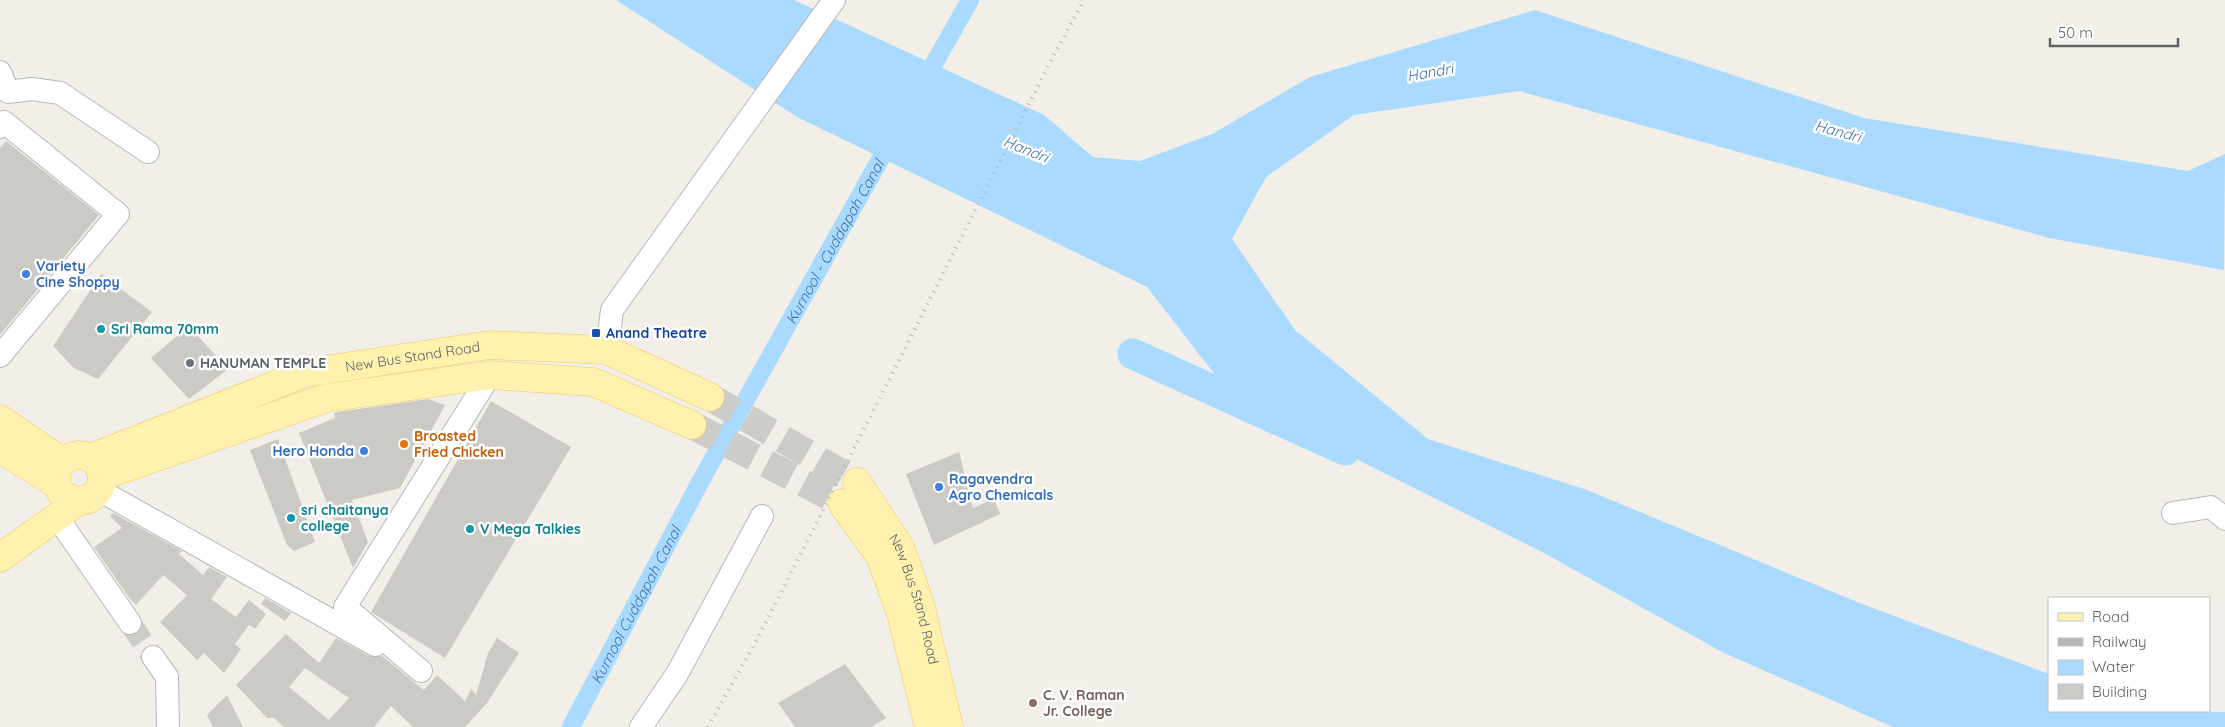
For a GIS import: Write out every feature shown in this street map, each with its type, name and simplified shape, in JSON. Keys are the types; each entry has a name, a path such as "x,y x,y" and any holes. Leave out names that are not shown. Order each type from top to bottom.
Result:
{"main road":[{"name":"New Bus Stand Road","path":"0,537 77,485 305,373 489,345 607,350 710,397"},
{"name":"New Bus Stand Road","path":"0,558 77,485 326,398 490,376 593,382 692,424"},
{"path":"0,419 77,485"},
{"path":"0,449 77,485"},
{"name":"New Bus Stand Road","path":"929,727 901,614 881,558 850,492 900,546 920,604 949,727"}],"street":[{"path":"607,350 612,310 834,0"},
{"path":"0,72 8,92 32,89 60,93 148,152"},
{"path":"0,127 4,122 118,214 0,356"},
{"path":"77,485 421,671 345,607 490,376"},
{"path":"77,485 130,623"},
{"path":"2173,513 2211,507 2225,519"},
{"path":"641,727 677,674 762,516"},
{"path":"154,658 167,677 165,718"}],"water":[{"name":"Handri","path":"616,0 794,0 1044,115 1093,157 1140,161 1212,134 1310,77 1535,10 1864,118 2188,171 2225,154 2224,270 2049,238 1519,91 1354,115 1266,177 1232,239 1295,330 1428,439 1587,490 1862,604 2048,674 2048,712 2225,712 2225,727 1893,727 1722,652 1542,552 1364,463 1226,389 1147,287 797,117"}],"building":[{"name":"Variety Cine Shoppy","path":"6,141 99,215 0,335 0,148"},
{"name":"Sri Rama 70mm","path":"101,274 152,312 98,379 74,368 53,346"},
{"name":"HANUMAN TEMPLE","path":"189,326 228,369 189,399 151,358"},
{"path":"428,399 445,405 400,488 352,500 368,542 353,568 299,433 335,418 334,413 337,412"},
{"name":"V Mega Talkies","path":"491,401 571,447 445,658 371,612"},
{"name":"sri chaitanya college","path":"278,439 315,542 294,551 287,545 250,450"},
{"name":"Ragavendra Agro Chemicals","path":"959,452 973,508 994,499 1000,514 934,545 906,474"},
{"path":"113,513 182,551 179,554 203,575 209,567 227,577 211,599 236,617 249,600 266,614 255,629 249,625 235,644 241,649 224,673 204,653 197,660 160,622 187,595 163,575 136,605 130,599 94,547 122,528 110,516"},
{"path":"265,598 291,613 285,621 261,604"},
{"path":"286,634 319,663 336,638 369,656 382,656 424,690 437,675 465,701 471,689 476,695 488,653 497,638 519,653 487,703 465,727 413,727 391,706 374,727 284,727 274,718 267,718 236,685","holes":["305,668 349,698 329,720 289,687"]},
{"path":"845,664 886,718 871,727 795,727 778,703"},
{"path":"227,695 243,727 213,727 207,715"}],"waterway":[{"name":"Kurnool - Cuddapah Canal","path":"922,85 970,0"},
{"name":"Kurnool - Cuddapah Canal","path":"571,727 699,484 892,138"},
{"path":"1133,354 1345,450"}],"tunnel":[{"path":"710,397 857,482"},
{"path":"692,425 842,503"},
{"path":"130,623 153,657"}],"railway":[{"path":"708,727 760,634 1055,53 1084,0"}],"place":[{"name":"Variety Cine Shoppy","path":"26,274"},
{"name":"Sri Rama 70mm","path":"101,329"},
{"name":"Anand Theatre","path":"596,333"},
{"name":"HANUMAN TEMPLE","path":"190,363"},
{"name":"Broasted Fried Chicken","path":"404,444"},
{"name":"Hero Honda","path":"364,451"},
{"name":"Ragavendra Agro Chemicals","path":"939,487"},
{"name":"sri chaitanya college","path":"291,518"},
{"name":"V Mega Talkies","path":"470,529"},
{"name":"C. V. Raman Jr. College","path":"1033,703"}],"water label":[{"name":"Kurnool Cuddapah Canal","path":"635,605"}]}
